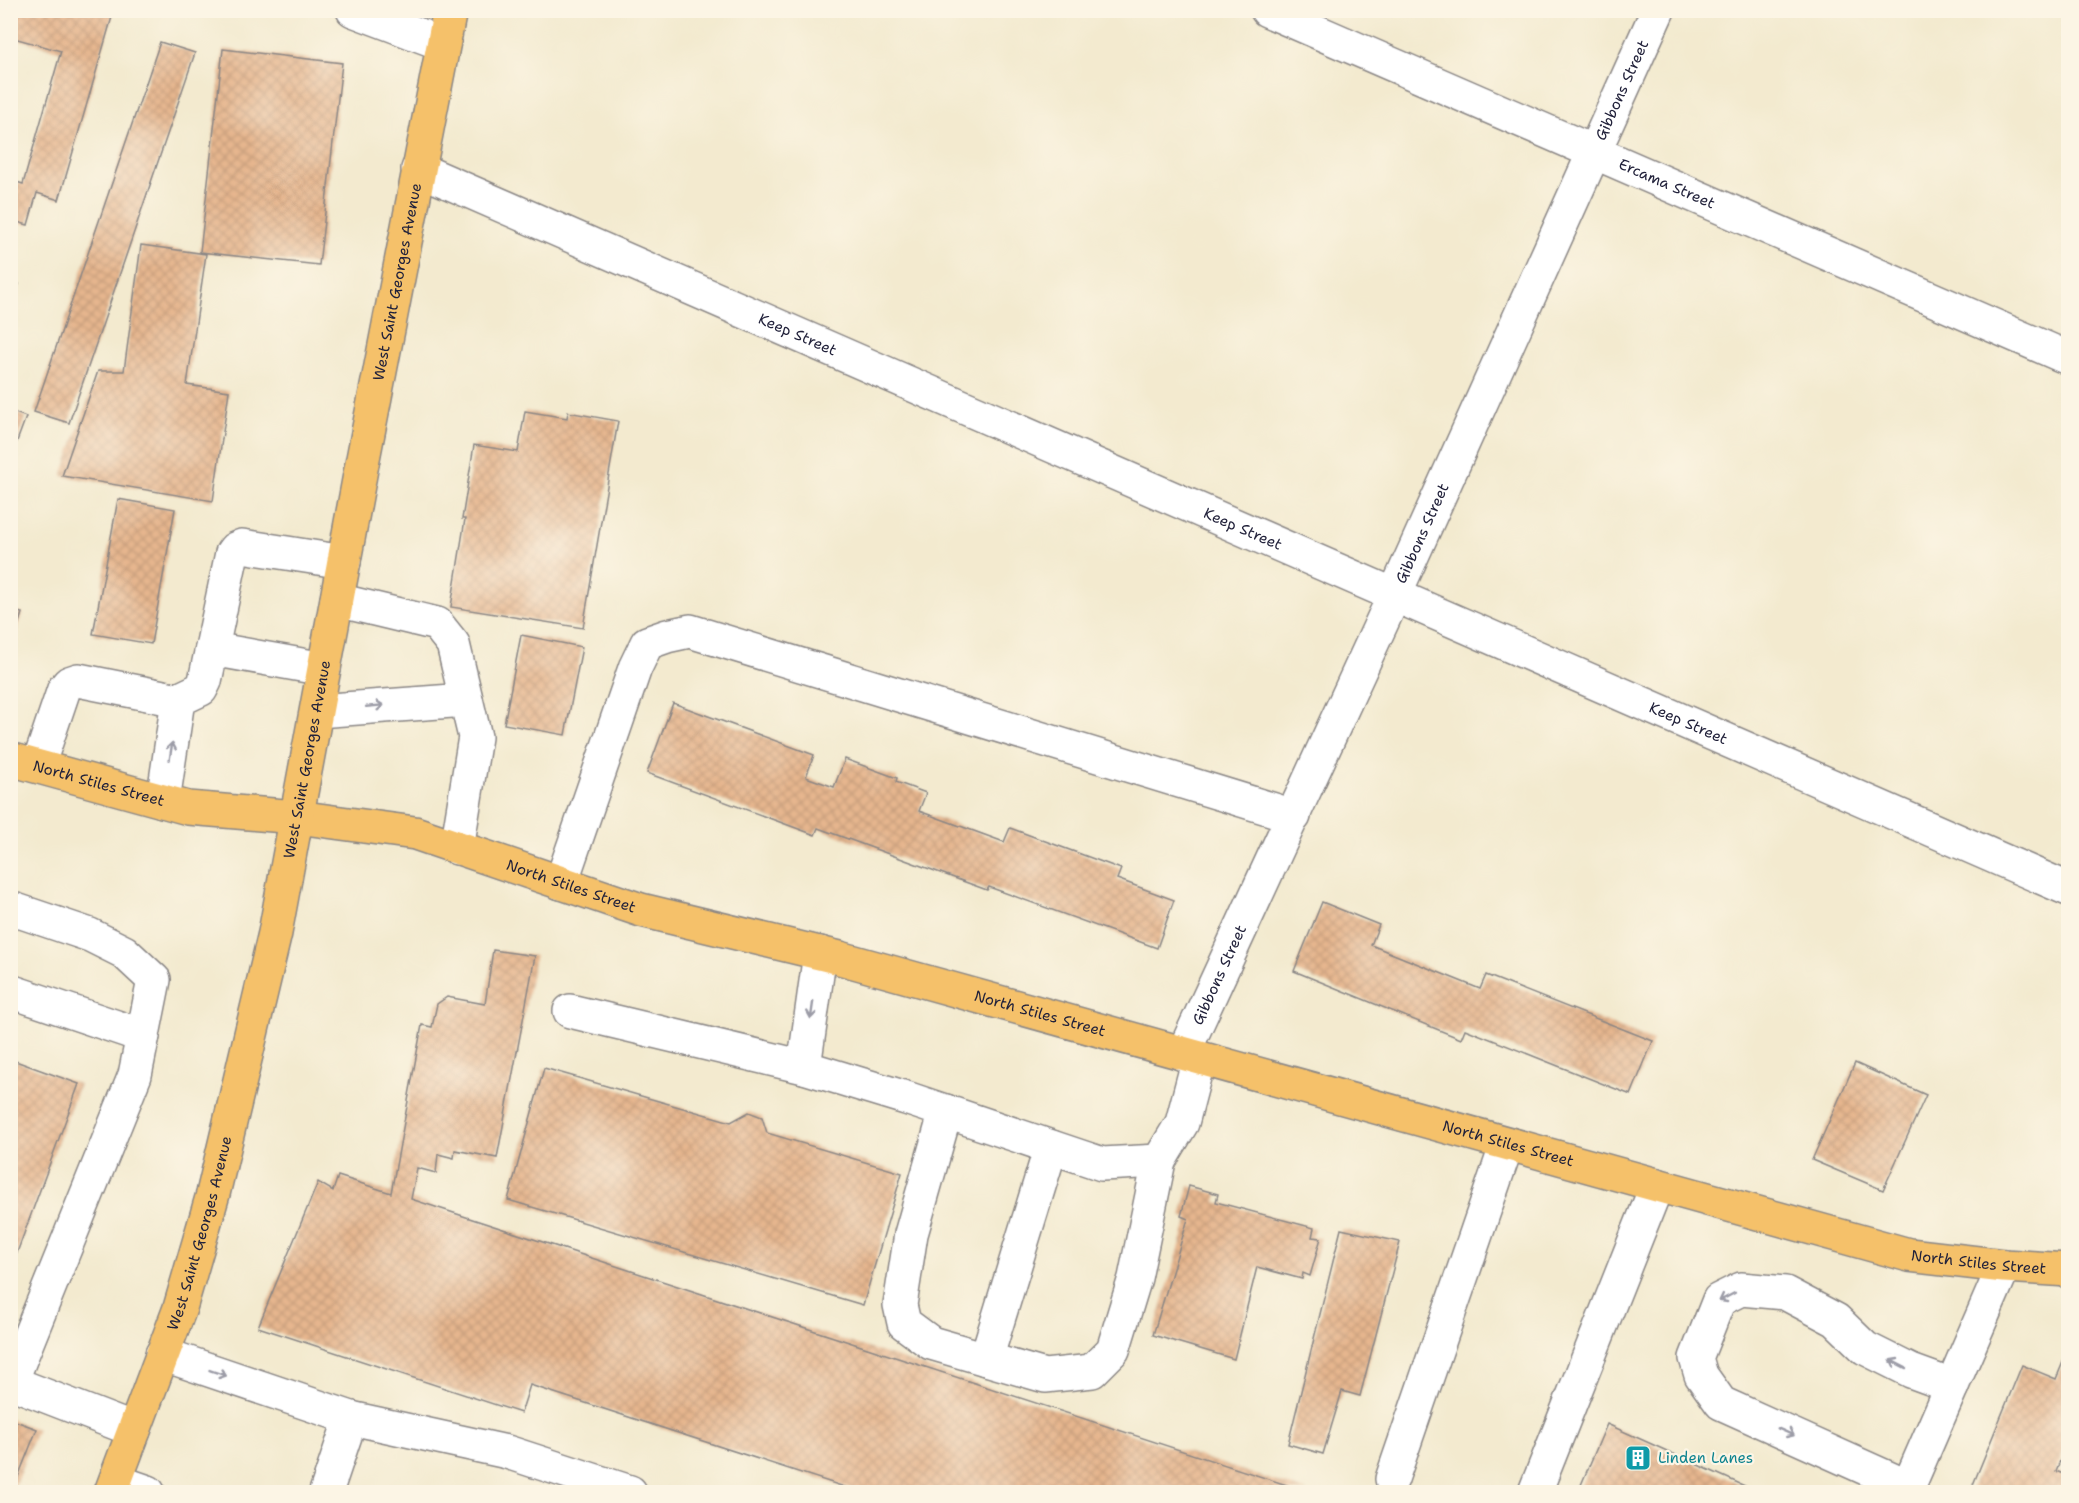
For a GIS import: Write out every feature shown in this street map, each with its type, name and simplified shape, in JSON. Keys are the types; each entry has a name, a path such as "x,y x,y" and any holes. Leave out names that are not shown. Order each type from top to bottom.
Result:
{"main road":[{"name":"West Saint Georges Avenue","path":"113,1487 180,1308 213,1194 275,933 418,169 450,10"},
{"name":"North Stiles Street","path":"24,763 188,808 297,817 415,833 641,910 820,954 1909,1255 2004,1266 2068,1270"}],"street":[{"path":"353,10 443,44"},
{"name":"Ercama Street","path":"1266,10 2068,358"},
{"name":"Gibbons Street","path":"946,1112 911,1234 900,1305 904,1323 931,1343 1045,1376 1092,1371 1113,1350 1135,1278 1159,1161 1182,1123 1191,1056 1294,816 1658,10"},
{"name":"Keep Street","path":"418,169 2068,889"},
{"path":"24,763 69,683 78,680 178,700 201,689 205,681 232,553 235,549 242,546 344,562"},
{"path":"337,600 437,624 453,644 475,737 457,848"},
{"path":"561,883 635,668 647,643 690,631 1294,816"},
{"path":"212,649 324,669"},
{"path":"317,711 466,699"},
{"path":"163,801 178,700"},
{"path":"10,908 90,935 124,952 154,980 135,1075 11,1382 134,1430"},
{"path":"804,1067 820,954"},
{"path":"10,991 143,1036"},
{"path":"570,1011 804,1067 1102,1164 1159,1161"},
{"path":"1392,1479 1507,1144"},
{"path":"986,1359 1051,1147"},
{"path":"1535,1492 1657,1185"},
{"path":"1952,1386 1911,1371 1865,1348 1836,1320 1785,1293 1742,1289 1719,1300 1696,1358 1701,1375 1721,1403 1907,1490 2004,1266"},
{"path":"162,1354 351,1418 507,1452 630,1492"},
{"path":"326,1492 351,1418"},
{"path":"113,1487 148,1492"}],"building":[{"path":"10,10 114,10 59,200 37,193 28,225 10,220 10,180 23,184 61,51 10,37"},
{"path":"160,42 195,53 69,423 34,412"},
{"path":"223,49 342,63 319,265 200,252"},
{"path":"141,245 206,254 187,385 229,391 213,501 62,476 98,371 124,371"},
{"path":"10,281 19,284 11,307 10,307"},
{"path":"10,411 26,417 13,452 10,451"},
{"path":"525,411 567,418 568,412 618,421 583,628 451,607 474,445 518,452"},
{"path":"118,499 175,509 151,644 93,634"},
{"path":"10,610 22,613 11,648 10,648"},
{"path":"521,635 582,647 565,735 504,724"},
{"path":"673,703 814,755 806,777 834,787 845,759 897,778 896,782 926,793 919,811 1004,842 1010,828 1121,869 1117,879 1174,900 1157,948 989,887 987,890 818,828 815,835 647,773"},
{"path":"1322,902 1379,925 1371,945 1480,989 1486,975 1653,1041 1631,1095 1465,1029 1461,1039 1294,971"},
{"path":"493,950 535,956 497,1158 455,1150 454,1158 438,1154 436,1173 417,1168 411,1199 1308,1492 860,1492 530,1385 521,1413 258,1327 318,1182 333,1191 338,1176 391,1193 422,1025 432,1027 437,1004 447,997 485,1004"},
{"path":"10,1059 79,1084 11,1269 10,1269"},
{"path":"1855,1063 1926,1095 1883,1190 1812,1160"},
{"path":"544,1068 731,1122 749,1112 762,1117 767,1133 902,1173 863,1305 508,1200"},
{"path":"1189,1186 1218,1194 1216,1202 1314,1228 1312,1237 1321,1238 1310,1276 1303,1273 1302,1279 1257,1267 1234,1359 1153,1335 1188,1219 1181,1216"},
{"path":"1341,1229 1400,1242 1360,1396 1342,1391 1323,1454 1288,1444"},
{"path":"2068,1350 2068,1440 2056,1471 2068,1476 2068,1492 1970,1492 2022,1365 2056,1379"},
{"path":"10,1419 37,1429 12,1492 10,1492"},
{"name":"Linden Lanes","path":"1607,1424 1758,1492 1578,1492"}],"place":[{"name":"Linden Lanes","path":"1638,1458"}]}
